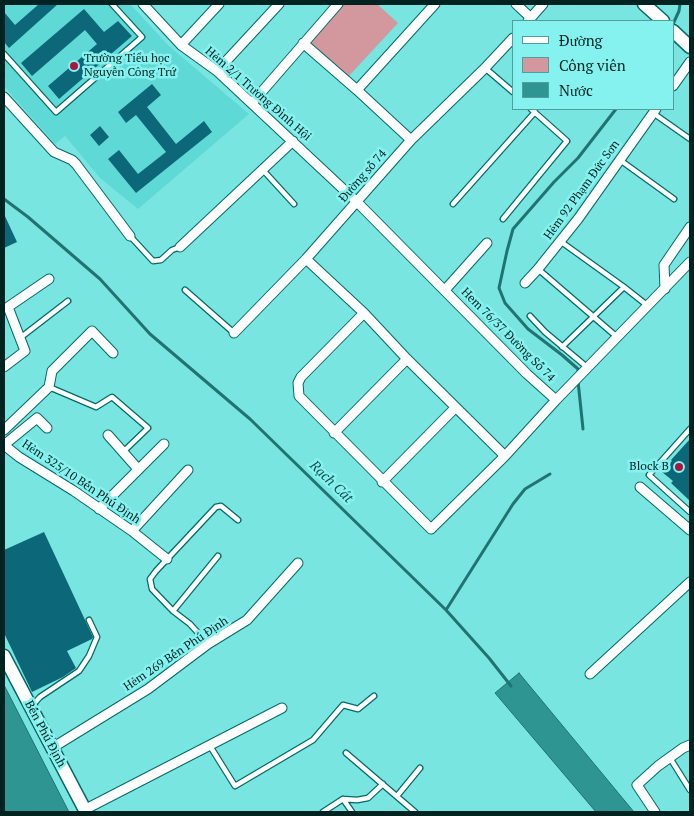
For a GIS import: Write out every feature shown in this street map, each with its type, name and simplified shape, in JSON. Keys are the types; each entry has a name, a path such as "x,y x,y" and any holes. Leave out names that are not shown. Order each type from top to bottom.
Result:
{"street":[{"name":"Hẻm 2/1 Trương Đình Hội","path":"143,4 181,45 216,71 252,103 357,202"},
{"path":"181,45 219,4"},
{"path":"216,71 279,4"},
{"path":"252,103 338,4"},
{"path":"357,90 435,4"},
{"path":"516,4 531,20 543,4"},
{"path":"644,4 662,20"},
{"name":"Đường số 74","path":"234,333 306,259 411,140 512,39"},
{"path":"303,43 411,140"},
{"path":"674,85 690,62"},
{"path":"4,97 54,152 72,160 76,164 130,236"},
{"name":"Hẻm 92 Phạm Đức Sơn","path":"524,283 538,269 578,219 655,111"},
{"path":"180,246 293,141"},
{"name":"Hem 76/37 Đường Số 74","path":"357,202 527,374 556,400 505,456 431,529 382,482"},
{"path":"665,288 664,265 690,227"},
{"path":"445,290 487,243"},
{"path":"306,259 364,313 455,408 505,456"},
{"path":"556,400 690,262"},
{"path":"4,367 25,351 8,307 49,279"},
{"path":"364,313 305,371 298,383 299,396 334,433 382,482 455,408"},
{"path":"4,430 49,387 52,371 92,331 113,353"},
{"path":"334,433 407,359"},
{"path":"4,445 37,418 47,428"},
{"path":"108,435 138,469"},
{"path":"99,509 164,444"},
{"name":"Hẻm 325/10 Bến Phú Định","path":"4,445 19,457 74,491 132,531 167,559"},
{"path":"132,531 188,470"},
{"path":"640,487 690,530"},
{"name":"Hẻm 269 Bến Phú Định","path":"52,748 148,689 208,644 247,620 298,563"},
{"path":"590,674 690,582"},
{"name":"Bến Phú Định","path":"4,656 85,811"},
{"path":"85,811 282,708"},
{"path":"655,812 637,784 690,745"}],"lane":[{"path":"4,54 56,112 142,37 112,4"},
{"path":"485,68 512,91"},
{"path":"453,204 533,110 567,141 503,219"},
{"path":"655,111 690,139"},
{"path":"620,160 674,199"},
{"path":"262,169 294,204"},
{"path":"130,236 153,261 161,260 172,250 180,246"},
{"path":"560,241 648,306"},
{"path":"538,269 618,337"},
{"path":"562,347 624,287"},
{"path":"185,290 234,333"},
{"path":"20,338 68,301"},
{"path":"530,316 545,332 588,368"},
{"path":"49,387 96,407 112,397 148,428 123,452"},
{"path":"690,429 649,475 690,512"},
{"path":"208,644 190,624 173,611 152,589 150,579 216,507 221,506 238,520"},
{"path":"173,611 218,556"},
{"path":"30,708 40,697 79,671 97,637 89,620"},
{"path":"210,746 235,786 313,740 343,705 358,708 374,696"},
{"path":"346,753 416,812"},
{"path":"670,758 690,790"},
{"path":"397,796 420,768"},
{"path":"323,812 344,799 357,800 368,798 382,784"},
{"path":"344,799 352,812"}],"shaded area":[{"path":"4,4 130,4 169,46 249,114 138,209 100,178 65,136 55,144 4,86"}],"green space":[{"path":"344,4 377,4 398,23 348,77 309,41"}],"water":[{"path":"519,673 634,812 596,812 495,693"},
{"path":"4,685 69,812 4,812"}],"building":[{"path":"39,4 58,4 9,48 4,42 4,12 15,25"},
{"path":"84,9 104,32 118,21 132,36 59,99 48,86 97,44 85,30 32,76 21,63"},
{"path":"152,84 161,95 147,107 176,144 204,121 212,132 136,193 108,159 119,150 138,174 166,152 136,115 126,123 118,112"},
{"path":"100,126 109,137 99,146 90,135"},
{"path":"4,214 17,242 4,248"},
{"name":"Block B","path":"690,439 690,501 671,483 673,481 662,472"},
{"path":"44,532 93,637 67,651 76,668 63,677 32,692 4,633 4,550"}],"waterway":[{"path":"674,22 680,4"},
{"path":"578,375 578,369 528,329 505,303 499,288 513,229 578,158 615,110"},
{"name":"Rạch Cát","path":"4,199 28,217 100,279 150,334 250,419 446,610 511,686"},
{"path":"578,381 583,429"},
{"path":"446,610 513,504 525,489 550,474"}],"place":[{"name":"Trường Tiểu học Nguyễn Công Trứ","path":"74,66"},
{"name":"Block B","path":"679,467"}]}
